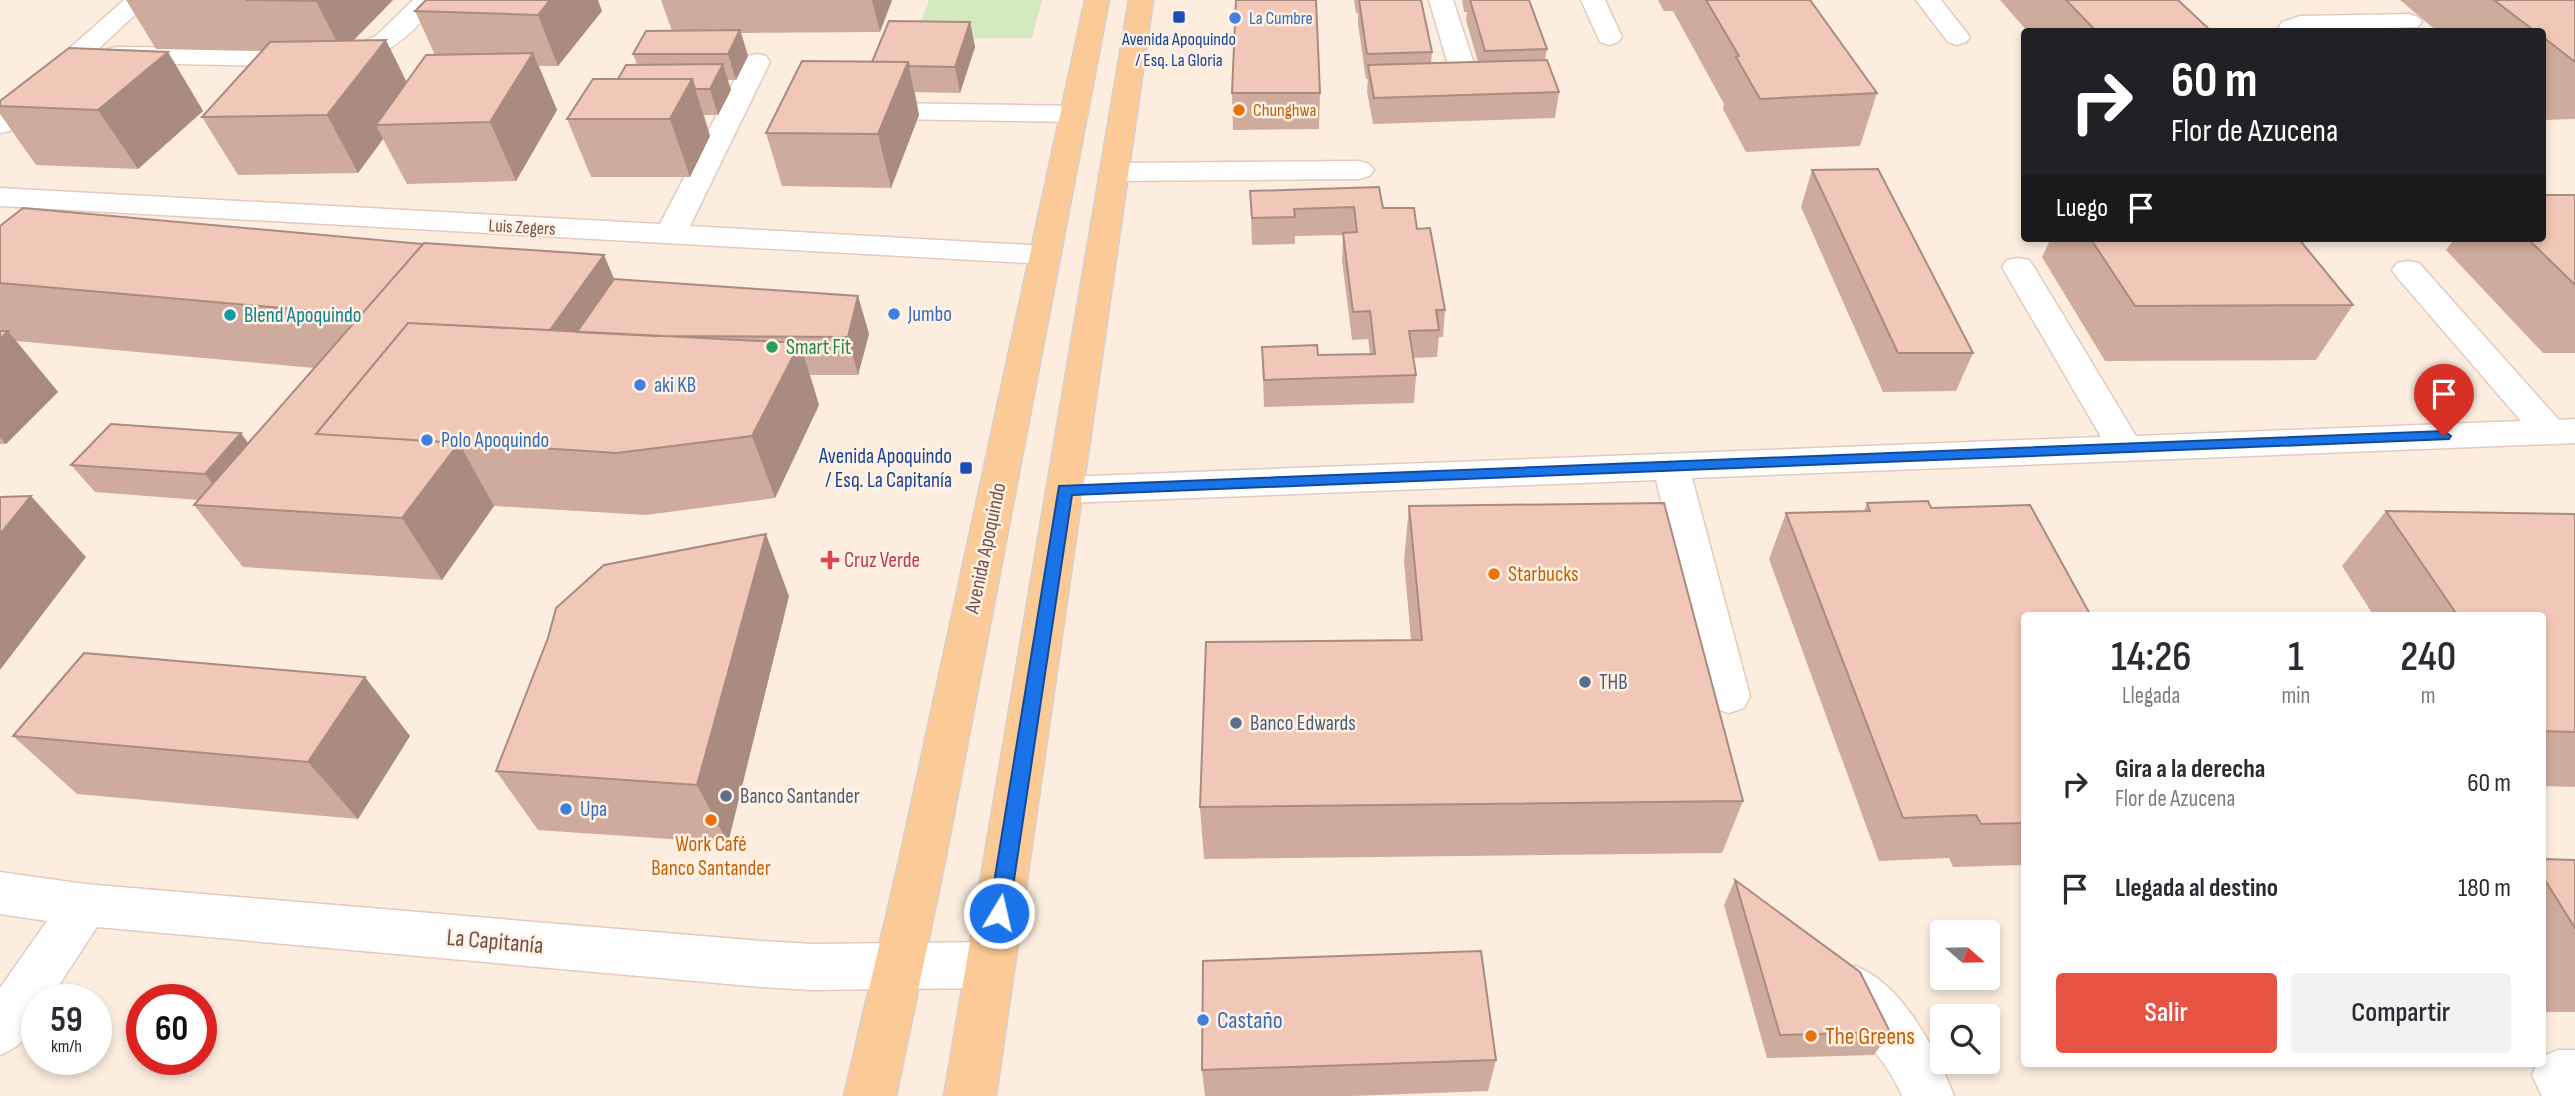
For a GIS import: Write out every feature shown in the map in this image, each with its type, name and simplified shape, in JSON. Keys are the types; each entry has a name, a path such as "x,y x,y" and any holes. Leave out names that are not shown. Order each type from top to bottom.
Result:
{"main road":[{"name":"Avenida Apoquindo","path":"870,1096 899,968 1097,0"},
{"path":"970,1096 1141,0"}],"street":[{"path":"0,125 139,0"},
{"path":"1441,0 1460,61"},
{"path":"1593,0 1609,37"},
{"path":"1928,0 1957,37"},
{"path":"2371,0 2415,27"},
{"path":"81,54 339,59 363,56 380,46 424,3"},
{"path":"2291,28 2300,24 2415,27"},
{"path":"670,235 757,62"},
{"path":"889,111 1074,114"},
{"path":"1114,172 1359,170"},
{"name":"Luis Zegers","path":"0,197 1045,255"},
{"path":"2018,267 2125,448"},
{"path":"2408,270 2562,431"},
{"path":"1065,490 2562,431"},
{"path":"1671,466 1729,696"},
{"name":"La Capitanía","path":"0,894 85,905 761,964 899,968 990,965"},
{"path":"0,1031 85,905"},
{"path":"1832,969 1876,1012 1925,1085 1928,1096"},
{"path":"2572,1096 2558,1075 2575,1074"}],"green space":[{"path":"929,0 1042,0 1032,38 915,39"}],"building":[{"path":"246,0 317,0 316,1"},
{"path":"426,0 550,0 538,15 415,11"},
{"path":"1236,0 1316,0 1320,93 1232,93"},
{"path":"1359,0 1421,0 1432,52 1367,54"},
{"path":"1470,0 1529,0 1547,49 1485,51"},
{"path":"1706,0 1810,0 1877,93 1760,99 1736,57 1739,56"},
{"path":"2066,0 2178,0 2208,28 2093,28"},
{"path":"2494,0 2575,0 2575,62 2546,39 2546,28 2531,28"},
{"path":"889,21 970,22 955,67 909,66 908,62 872,62"},
{"path":"740,30 728,54 633,54 646,31"},
{"path":"386,40 327,115 202,117 270,42"},
{"path":"69,48 168,52 98,110 0,106 0,101"},
{"path":"533,53 490,122 376,125 426,55"},
{"path":"1547,60 1559,92 1374,98 1368,65"},
{"path":"802,61 908,62 878,134 766,133"},
{"path":"723,64 710,89 695,89 692,79 618,79 626,65"},
{"path":"593,79 692,79 670,119 567,119"},
{"path":"1878,169 1973,353 1898,353 1812,170"},
{"path":"1379,187 1383,208 1414,208 1417,229 1430,228 1445,310 1436,310 1439,330 1409,331 1416,375 1264,380 1262,347 1317,345 1318,355 1375,354 1370,311 1353,312 1343,233 1357,232 1354,207 1294,209 1295,217 1252,218 1250,191"},
{"path":"2546,195 2575,195 2575,285 2531,242 2546,242"},
{"path":"23,208 423,244 361,315 0,283 0,226"},
{"path":"2093,242 2301,242 2353,305 2135,306"},
{"path":"424,243 604,255 550,330 408,323 316,434 459,443 402,518 194,505"},
{"path":"614,279 858,296 848,337 656,336 577,332"},
{"path":"408,323 800,343 752,436 617,453 316,434"},
{"path":"0,331 8,331 0,339"},
{"path":"111,424 241,433 205,474 71,465"},
{"path":"31,496 0,534 0,497"},
{"path":"1928,501 1931,508 2030,505 2089,612 2021,612 2021,823 1981,824 1976,815 1903,818 1786,513 1870,511 1867,503"},
{"path":"1664,503 1743,801 1200,807 1206,642 1422,640 1409,506"},
{"path":"2386,511 2574,514 2575,732 2546,731 2546,612 2455,612"},
{"path":"766,534 697,785 496,771 548,638 556,608 604,565"},
{"path":"84,653 365,677 308,762 13,736"},
{"path":"2546,859 2575,860 2575,928 2546,882"},
{"path":"1735,880 1860,972 1890,1032 1780,1035"},
{"path":"1481,951 1496,1060 1202,1070 1203,961"}],"place":[{"name":"Avenida Apoquindo / Esq. La Gloria","path":"1179,17"},
{"name":"La Cumbre","path":"1235,18"},
{"name":"Chunghwa","path":"1239,110"},
{"name":"Jumbo","path":"894,314"},
{"name":"Blend Apoquindo","path":"230,315"},
{"name":"Smart Fit","path":"772,347"},
{"name":"aki KB","path":"640,385"},
{"name":"Polo Apoquindo","path":"427,440"},
{"name":"Avenida Apoquindo / Esq. La Capitanía","path":"966,468"},
{"name":"Cruz Verde","path":"830,560"},
{"name":"Starbucks","path":"1494,574"},
{"name":"THB","path":"1585,682"},
{"name":"Banco Edwards","path":"1236,723"},
{"name":"Banco Santander","path":"726,796"},
{"name":"Upa","path":"566,809"},
{"name":"Work Café Banco Santander","path":"711,820"},
{"name":"Castaño","path":"1203,1020"},
{"name":"The Greens","path":"1811,1036"}],"route":[{"path":"999,913 1065,490 2444,436"}]}
